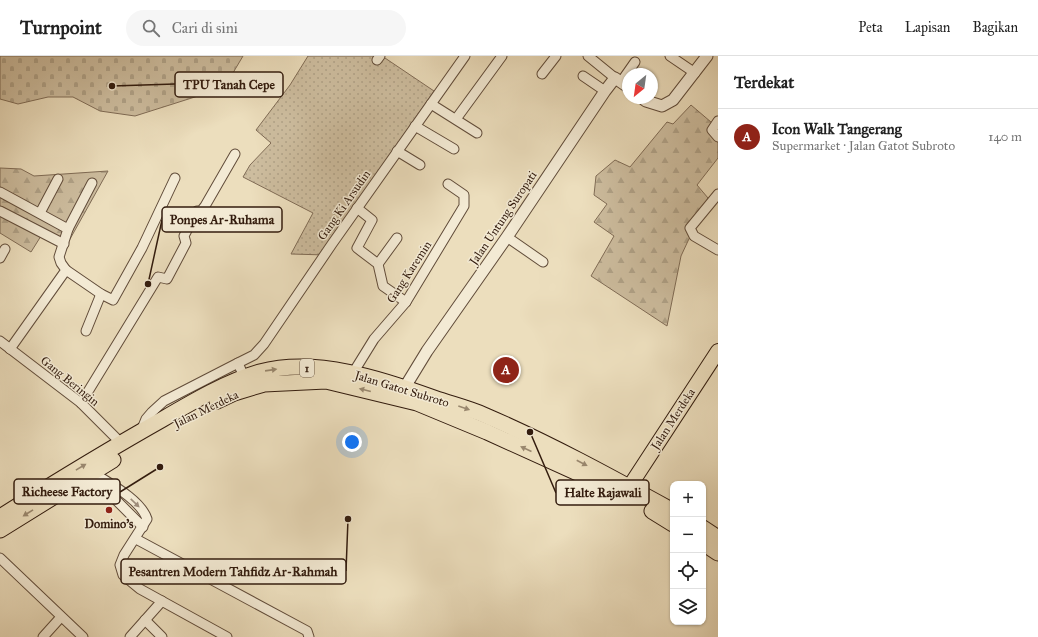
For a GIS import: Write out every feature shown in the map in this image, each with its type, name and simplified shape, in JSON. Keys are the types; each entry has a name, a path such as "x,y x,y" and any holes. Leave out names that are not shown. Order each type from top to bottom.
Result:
{"highway":[{"name":"Jalan Gatot Subroto","path":"0,517 122,448 141,431 192,402 241,370 262,371 285,368 314,368 353,373 405,387 483,415 567,455 626,491 670,511"},
{"name":"Jalan Merdeka","path":"0,530 89,475 122,448 216,401 234,393 264,384 326,381 417,403 626,491 670,522"},
{"path":"706,530 718,538"},
{"path":"706,545 718,553"}],"main road":[{"name":"Jalan Merdeka","path":"626,491 718,351"}],"street":[{"name":"Gang Ki Arsudin","path":"241,370 259,350 357,208 465,56"},
{"path":"456,119 502,56"},
{"path":"542,74 556,56"},
{"path":"588,56 621,82 635,62"},
{"path":"670,56 694,73"},
{"path":"656,104 662,106 673,100 707,56"},
{"path":"583,76 605,91"},
{"name":"Jalan Untung Suropati","path":"405,387 426,351 605,91 621,82"},
{"path":"431,104 477,133"},
{"path":"718,121 712,130 718,137"},
{"path":"415,126 454,149"},
{"path":"397,151 420,165"},
{"path":"80,403 158,277 166,279 186,243 184,236 197,211 201,211 205,206 235,154"},
{"path":"92,183 68,229 59,257 66,270 101,294 113,300 142,248 175,178"},
{"path":"40,213 58,179"},
{"name":"Gang Karemin","path":"353,373 374,339 406,302 464,206 464,195 448,184"},
{"path":"0,192 68,229"},
{"path":"717,248 694,236 690,228 718,194"},
{"path":"357,208 372,220 357,248 378,264 383,286 406,302"},
{"path":"0,211 64,244"},
{"path":"506,236 543,262"},
{"path":"378,264 397,238"},
{"path":"0,258 5,249"},
{"path":"4,346 66,270"},
{"path":"86,331 101,294"},
{"name":"Gang Beringin","path":"4,346 80,403 117,439 122,448"},
{"path":"89,475 133,500 145,513 147,519 136,539 124,555 120,564 123,575 140,590 227,637"},
{"path":"136,539 307,630 310,637"},
{"path":"0,558 83,637"},
{"path":"130,637 162,602"},
{"path":"43,637 61,617"},
{"path":"145,620 162,637"}],"green space":[{"path":"0,56 243,56 227,83 220,89 135,116 100,111 73,97 48,97 18,104 0,99"},
{"path":"308,56 382,56 434,91 365,190 326,255 291,254 313,213 243,177 250,165 271,143 256,130 290,85"},
{"path":"691,105 718,128 718,158 697,185 708,198 681,256 667,326 591,276 614,236 594,222 607,204 594,195 596,176 615,160 630,167 667,122 673,124"},
{"path":"0,168 21,169 34,176 108,171 65,248 41,236 31,252 0,233"}],"place":[{"name":"TPU Tanah Cepe","path":"112,86"},
{"name":"Ponpes Ar-Ruhama","path":"148,284"},
{"name":"Icon Walk Tangerang","path":"506,370"},
{"name":"Halte Rajawali","path":"530,432"},
{"name":"Richeese Factory","path":"160,467"},
{"name":"Domino's","path":"109,510"},
{"name":"Pesantren Modern Tahfidz Ar-Rahmah","path":"348,519"}]}
